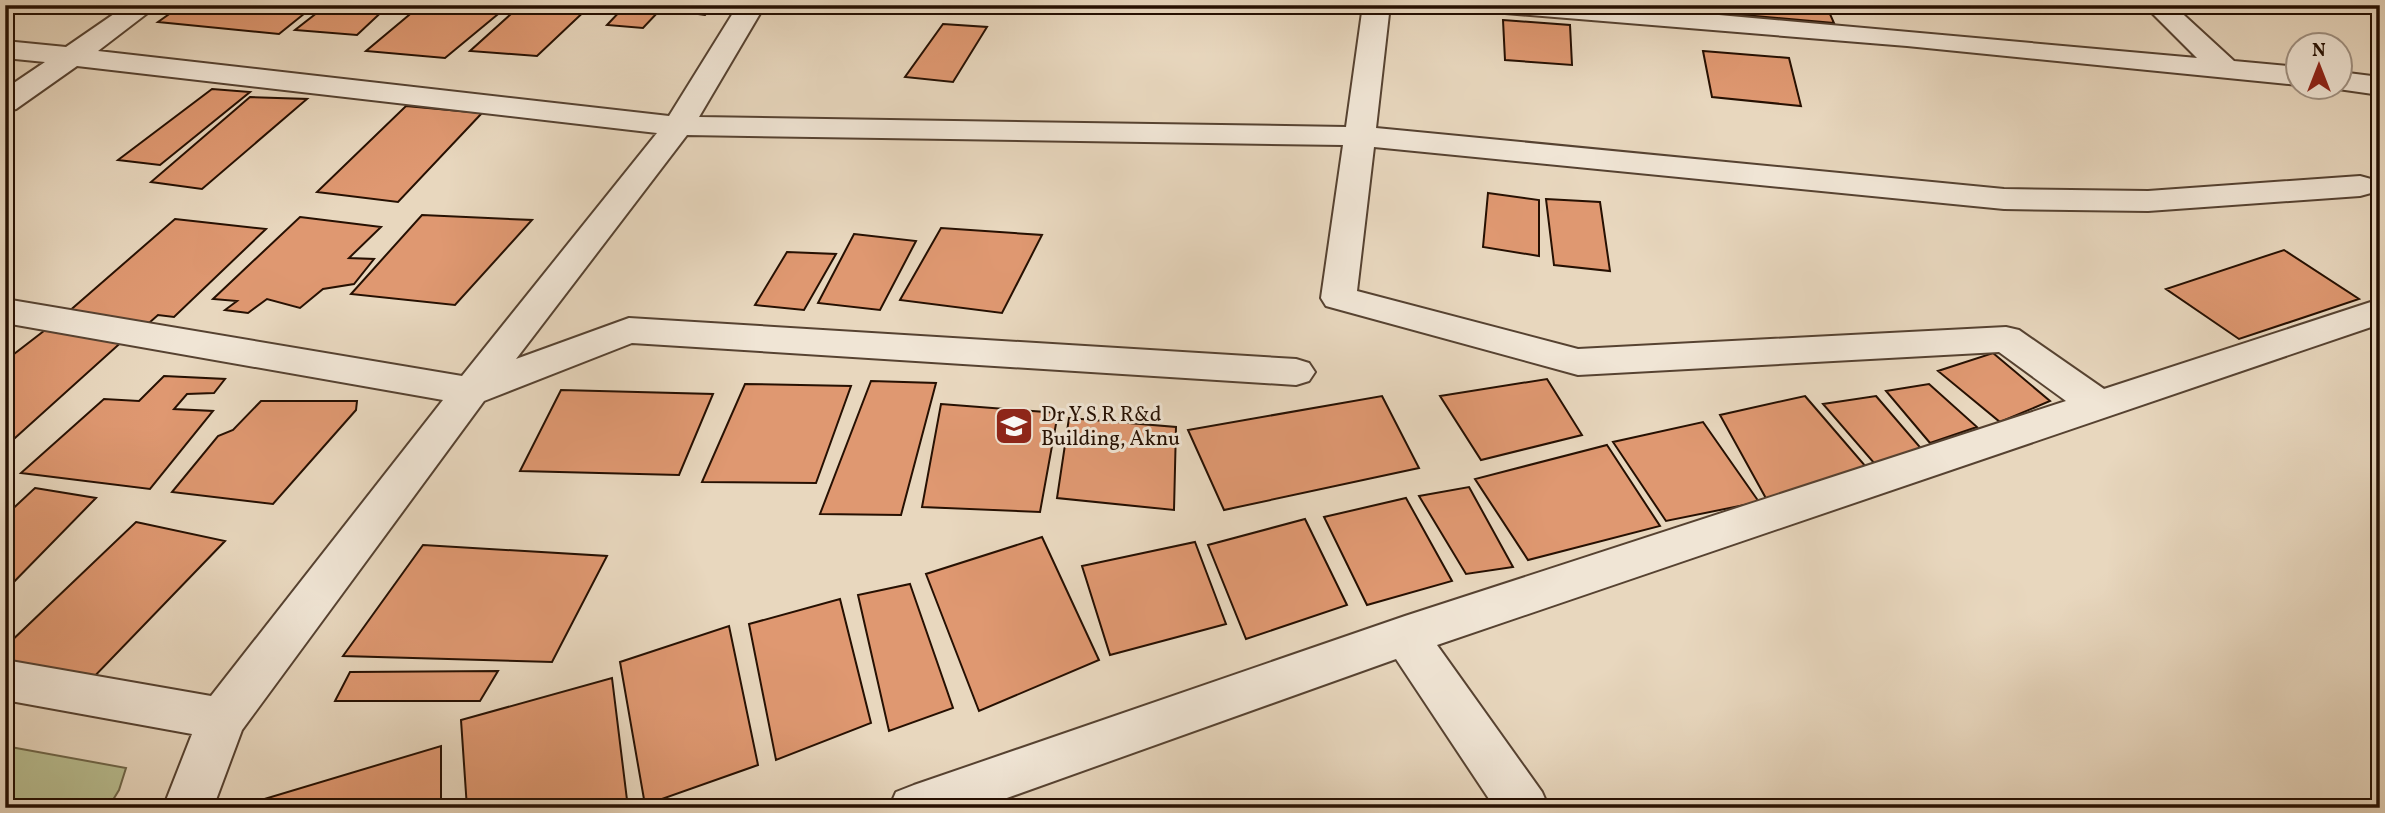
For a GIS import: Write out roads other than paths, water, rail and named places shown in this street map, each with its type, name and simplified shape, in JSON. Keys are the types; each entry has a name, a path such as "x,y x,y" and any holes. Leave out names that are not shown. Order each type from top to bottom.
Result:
{"street":[{"path":"5,103 145,5"},
{"path":"188,808 222,719 471,391 678,126 752,5"},
{"path":"1377,5 1339,298 1578,362 2007,339 2096,403"},
{"path":"1505,5 1907,38 2284,74"},
{"path":"1891,5 1907,38"},
{"path":"2157,5 2224,67"},
{"path":"5,49 678,126 1360,136 2004,199 2148,201 2360,186"},
{"path":"2354,83 2380,86"},
{"path":"5,311 471,391 629,330 1296,372"},
{"path":"914,808 1405,635 2096,403 2252,358 2380,311"},
{"path":"1405,635 1524,808"},
{"path":"5,680 222,719"}],"place":[{"name":"Dr Y S R R&d Building, Aknu","path":"1014,426"}]}
